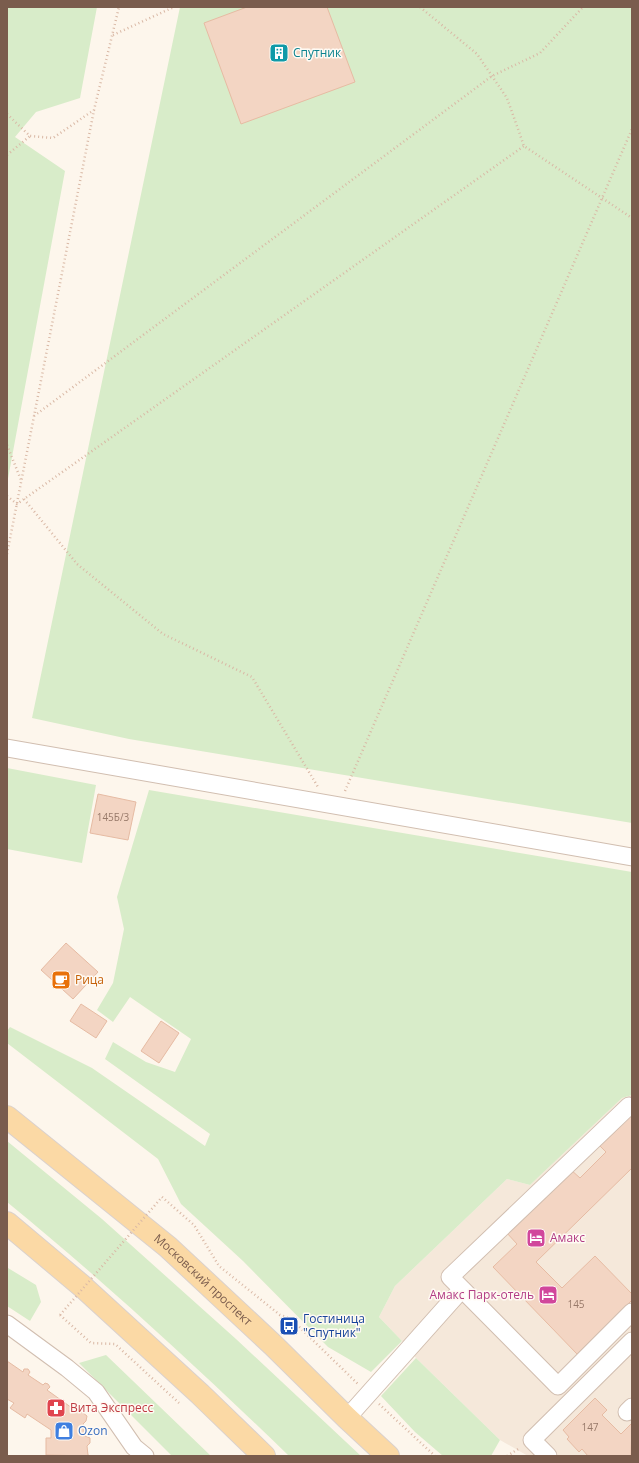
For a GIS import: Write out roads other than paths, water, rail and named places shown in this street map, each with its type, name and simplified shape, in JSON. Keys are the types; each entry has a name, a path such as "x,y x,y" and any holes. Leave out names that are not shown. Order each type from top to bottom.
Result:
{"main road":[{"name":"Московский проспект","path":"7,1117 168,1247 388,1456"},
{"path":"7,1223 82,1286 200,1394 264,1456"}],"lane":[{"path":"7,748 632,858"},
{"path":"629,1106 450,1277 558,1386 632,1312"},
{"path":"347,1418 462,1289"},
{"path":"7,1324 67,1368 96,1392 136,1453"},
{"path":"548,1456 532,1440 632,1340"}],"place":[{"name":"Спутник","path":"279,53"},
{"name":"Рица","path":"61,980"},
{"name":"Амакс","path":"536,1238"},
{"name":"Амакс Парк-отель","path":"548,1295"},
{"name":"Гостиница \"Спутник\"","path":"289,1326"},
{"name":"Вита Экспресс","path":"56,1408"},
{"name":"Ozon","path":"64,1431"}]}
